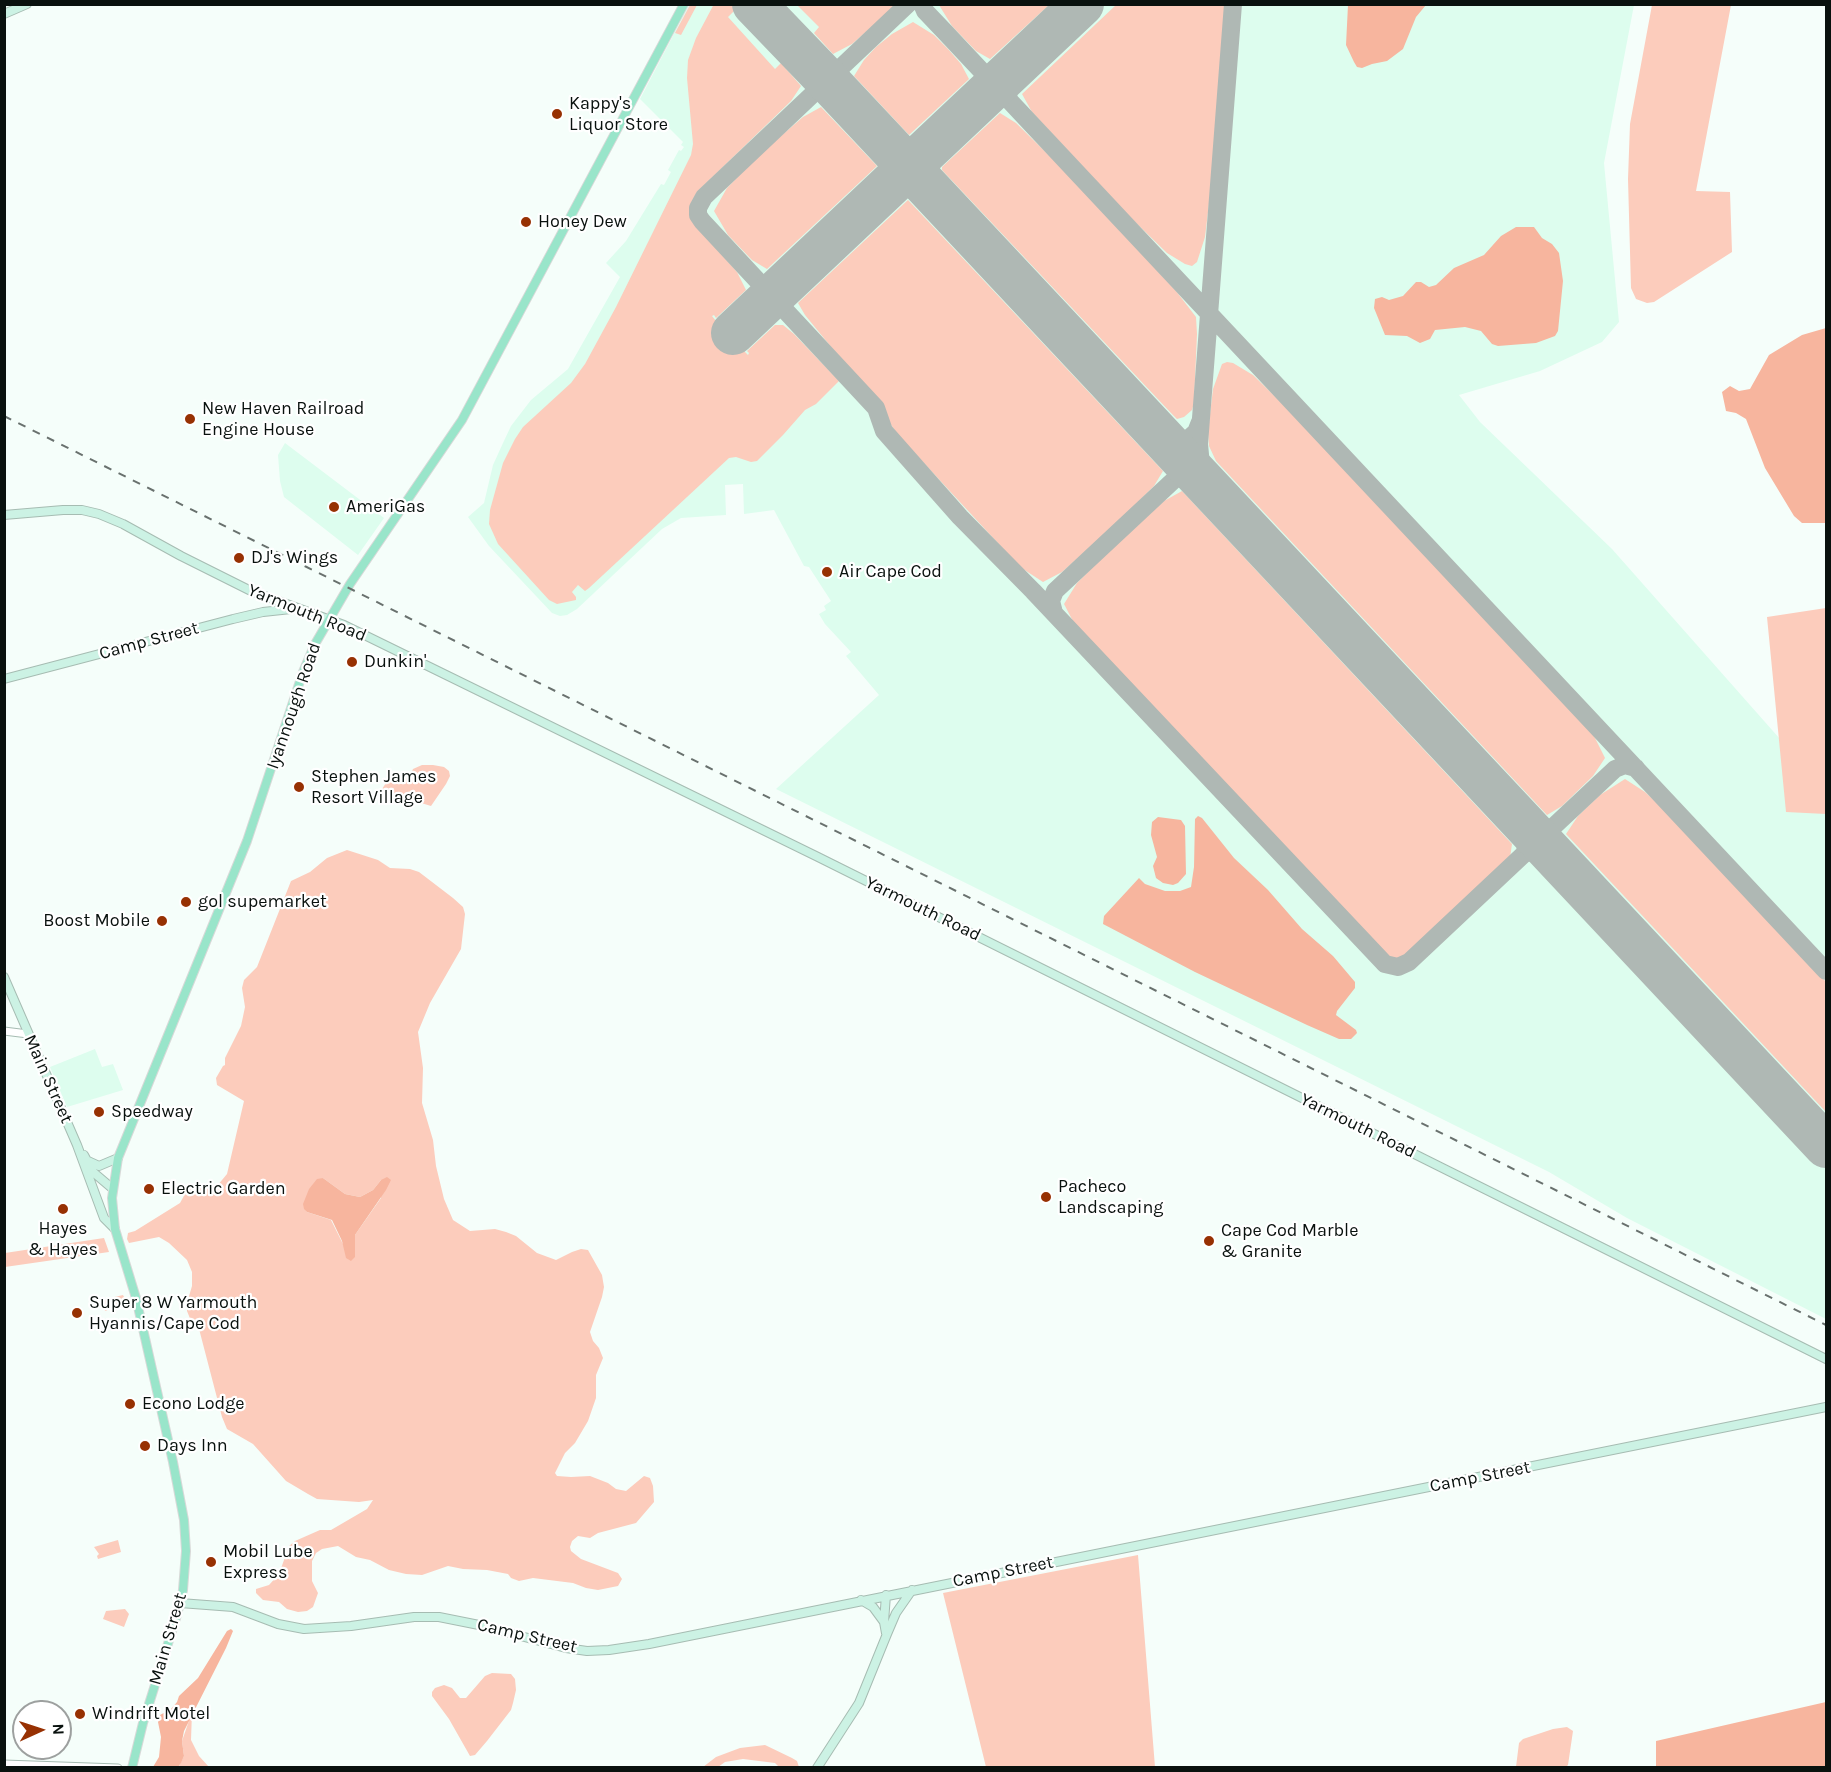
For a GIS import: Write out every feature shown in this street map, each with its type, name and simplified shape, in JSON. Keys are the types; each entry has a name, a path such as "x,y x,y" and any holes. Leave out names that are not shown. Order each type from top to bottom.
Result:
{"main road":[{"path":"4,14 27,4"},
{"name":"Iyannough Road","path":"113,1189 118,1158 247,842 310,653 328,619 462,420 684,4"},
{"name":"Yarmouth Road","path":"4,515 82,510 123,524 258,594 328,619 423,663 1827,1359"},
{"path":"257,613 260,603 258,594"},
{"name":"Camp Street","path":"4,679 257,613 295,609"},
{"name":"Main Street","path":"4,978 78,1146 105,1218 115,1229"},
{"name":"Main Street","path":"78,1146 93,1172 113,1189 115,1229 136,1298 184,1520 185,1572 180,1603 143,1723 132,1767"},
{"path":"88,1161 102,1166 118,1158"},
{"name":"Camp Street","path":"180,1603 224,1605 278,1624 304,1629 351,1626 414,1617 446,1617 566,1648 598,1651 649,1644 1827,1407"},
{"path":"817,1767 859,1703 886,1634 912,1590"},
{"path":"889,1595 897,1612"},
{"path":"886,1634 885,1622 889,1595"},
{"path":"861,1600 873,1607 885,1622"}],"street":[{"path":"4,1031 28,1034"},
{"path":"4,1764 118,1767"}],"shaded area":[{"path":"714,4 740,5 728,17 775,69 781,63 801,86 791,101 697,192 692,201 690,211 692,221 737,272 746,290 716,318 712,316 719,325 723,322 743,344 740,347 748,355 747,351 775,325 783,325 839,381 816,404 805,410 757,461 729,458 589,588 585,591 578,585 572,592 576,600 557,604 549,600 498,544 489,524 490,510 503,463 515,439 523,427 571,383 585,364 616,307 691,155 693,144 687,78 688,60 696,38"},
{"path":"1348,4 1426,5 1416,17 1403,49 1387,61 1362,68 1357,67 1346,45"},
{"path":"689,5 1634,5 1604,163 1619,322 1602,342 1540,371 1459,395 1480,422 1612,549 1826,791 1826,1319 1627,1218 1549,1172 776,789 879,695 846,656 851,652 825,624 819,614 826,610 824,606 831,601 809,567 804,566 774,510 744,514 743,484 725,485 726,515 681,518 662,529 577,609 567,615 560,616 552,613 489,546 468,517 484,503 493,465 511,426 531,400 568,369 620,277 606,263 626,241 661,184 664,185 671,172 668,170 679,150 681,151 684,147 681,145 683,142 640,99"},
{"path":"690,5 697,5 681,35 675,33"},
{"path":"797,5 897,5 852,44 833,54 814,33 819,27"},
{"path":"939,5 1049,5 990,59 976,51 952,26"},
{"path":"1116,5 1225,5 1205,237 1197,262 1192,266 1167,253 1128,215 1032,112 1022,94"},
{"path":"1652,5 1731,5 1696,191 1730,192 1732,252 1654,302 1647,303 1636,299 1631,288 1628,179 1630,124"},
{"path":"913,22 934,35 948,49 961,64 969,79 909,135 854,76 876,47 892,34"},
{"path":"821,107 877,166 767,269 752,260 728,235 714,211 727,188 760,154 803,117"},
{"path":"1000,113 1016,123 1077,183 1176,291 1196,317 1194,403 1192,410 1184,417 1177,419 1171,413 942,170 942,167"},
{"path":"908,200 1163,471 1154,486 1111,529 1062,572 1043,582 1020,567 898,435 889,422 882,404 832,348 798,303"},
{"path":"1516,227 1534,227 1542,238 1552,244 1559,253 1563,281 1558,331 1555,336 1536,343 1498,346 1492,344 1481,331 1465,327 1435,330 1430,339 1420,343 1407,336 1385,335 1374,308 1375,299 1382,297 1389,300 1403,296 1416,282 1429,287 1436,285 1454,268 1484,255 1501,236"},
{"path":"1826,328 1826,523 1802,523 1794,516 1765,468 1746,419 1736,413 1726,411 1722,392 1730,386 1739,391 1750,389 1769,355 1802,335"},
{"path":"1227,362 1253,375 1299,420 1594,736 1605,758 1593,776 1562,806 1547,815 1216,461 1209,446 1208,431 1213,389 1222,364"},
{"name":"AmeriGas","path":"285,443 384,518 358,555 284,497 278,455"},
{"path":"1182,491 1512,844 1510,858 1402,960 1391,960 1380,952 1099,653 1075,625 1064,604 1077,583 1102,558 1164,501"},
{"path":"1826,608 1826,814 1786,812 1767,617"},
{"path":"422,765 444,767 449,771 450,776 446,784 431,806 405,798 385,798 382,789 388,780 402,782 413,769"},
{"path":"1625,779 1645,792 1671,816 1826,982 1826,1112 1566,834 1578,816 1600,795"},
{"path":"1198,816 1234,858 1268,890 1302,929 1333,956 1355,982 1355,988 1336,1015 1356,1030 1357,1033 1351,1039 1339,1039 1307,1025 1195,972 1103,924 1104,916 1139,878 1145,884 1165,891 1180,891 1191,887 1194,867 1195,819"},
{"path":"1158,817 1181,820 1185,826 1186,874 1173,885 1163,883 1156,878 1153,866 1157,857 1151,835 1152,822"},
{"path":"347,850 378,860 390,868 419,872 463,907 465,914 461,949 430,1003 418,1032 423,1068 422,1103 433,1140 436,1166 444,1199 453,1220 470,1231 495,1229 506,1232 516,1236 537,1253 556,1260 581,1249 588,1250 602,1275 604,1287 602,1297 590,1332 603,1358 596,1375 596,1398 588,1421 575,1443 565,1453 555,1473 557,1476 590,1476 616,1489 626,1491 644,1476 650,1478 654,1502 636,1523 598,1533 590,1538 578,1536 572,1541 570,1547 571,1551 581,1559 618,1573 622,1579 618,1586 598,1590 573,1583 533,1578 519,1581 508,1574 448,1566 422,1575 406,1574 356,1557 338,1546 322,1549 316,1553 312,1561 312,1581 318,1593 313,1607 307,1611 298,1612 287,1609 279,1602 263,1600 256,1593 256,1589 269,1585 279,1574 289,1546 295,1541 320,1530 331,1530 367,1509 373,1500 359,1502 317,1499 286,1481 253,1444 227,1429 198,1325 191,1321 187,1311 192,1272 187,1260 159,1237 129,1243 127,1239 128,1233 180,1203 190,1185 200,1183 217,1186 227,1174 244,1101 217,1085 216,1078 225,1065 225,1058 241,1026 245,1007 242,988 244,980 257,967 291,881 310,872 327,858","holes":["323,1178 345,1194 360,1197 373,1190 381,1180 381,1198 355,1235 355,1257 345,1248 331,1220 307,1212 304,1208"]},
{"path":"95,1049 102,1067 113,1064 123,1090 67,1107 50,1067"},
{"path":"387,1177 391,1180 386,1190 355,1235 355,1257 351,1261 346,1258 342,1241 332,1220 304,1209 303,1204 309,1189 317,1179 323,1178 345,1194 360,1197 373,1190 381,1180"},
{"path":"104,1238 109,1252 5,1267 5,1253"},
{"path":"123,1295 126,1301 124,1304 105,1311 102,1300"},
{"path":"118,1540 121,1552 98,1559 99,1554 94,1547"},
{"path":"1138,1555 1155,1767 986,1767 943,1593"},
{"path":"125,1609 129,1614 124,1627 103,1619 106,1611"},
{"path":"231,1629 233,1631 226,1648 184,1731 182,1741 184,1756 181,1763 178,1767 153,1767 159,1757 161,1737 158,1722 160,1715 171,1709 179,1696 198,1678 227,1631"},
{"path":"492,1673 511,1674 515,1679 516,1690 513,1703 511,1710 487,1741 475,1755 470,1756 449,1719 432,1696 432,1692 435,1688 444,1685 452,1688 460,1698 466,1698 485,1676"},
{"path":"1826,1702 1826,1767 1656,1767 1656,1741"},
{"path":"192,1712 191,1740 199,1756 209,1767 178,1768 184,1756 182,1741"},
{"path":"1567,1727 1573,1731 1566,1767 1516,1767 1519,1743 1523,1739"},
{"path":"765,1745 797,1761 799,1767 779,1767 775,1763 743,1759 725,1762 718,1767 703,1767 716,1757 740,1748"}],"taxiway":[{"path":"908,4 704,197 698,208 698,215 702,221 876,408 884,431 960,517 1033,591 1385,964 1398,967 1409,962 1524,854 1539,849 1554,854"},
{"path":"922,4 925,11 1826,971"},
{"path":"1214,493 1201,465 1199,444 1233,4"},
{"path":"839,70 835,81 841,95"},
{"path":"1009,73 1004,88 1010,101"},
{"path":"981,100 995,94 1008,100"},
{"path":"1160,435 1175,441 1187,440 1196,432 1200,422"},
{"path":"1176,452 1181,464 1176,478"},
{"path":"1054,613 1051,601 1055,591 1176,478 1189,474 1204,481"},
{"path":"1554,854 1548,841 1552,828 1615,769 1625,765 1636,768"},
{"path":"1524,854 1529,840 1527,826"}],"runway":[{"path":"754,4 1826,1146"},
{"path":"733,333 1082,4"}],"railway":[{"path":"4,416 1826,1325"}],"place":[{"name":"Kappy's Liquor Store","path":"557,114"},
{"name":"Honey Dew","path":"526,222"},
{"name":"New Haven Railroad Engine House","path":"190,419"},
{"name":"AmeriGas","path":"334,507"},
{"name":"DJ's Wings","path":"239,558"},
{"name":"Air Cape Cod","path":"827,572"},
{"name":"Dunkin'","path":"352,662"},
{"name":"Stephen James Resort Village","path":"299,787"},
{"name":"gol supemarket","path":"186,902"},
{"name":"Boost Mobile","path":"162,921"},
{"name":"Speedway","path":"99,1112"},
{"name":"Electric Garden","path":"149,1189"},
{"name":"Pacheco Landscaping","path":"1046,1197"},
{"name":"Hayes & Hayes","path":"63,1209"},
{"name":"Cape Cod Marble & Granite","path":"1209,1241"},
{"name":"Super 8 W Yarmouth Hyannis/Cape Cod","path":"77,1313"},
{"name":"Econo Lodge","path":"130,1404"},
{"name":"Days Inn","path":"145,1446"},
{"name":"Mobil Lube Express","path":"211,1562"},
{"name":"Windrift Motel","path":"80,1714"}]}
